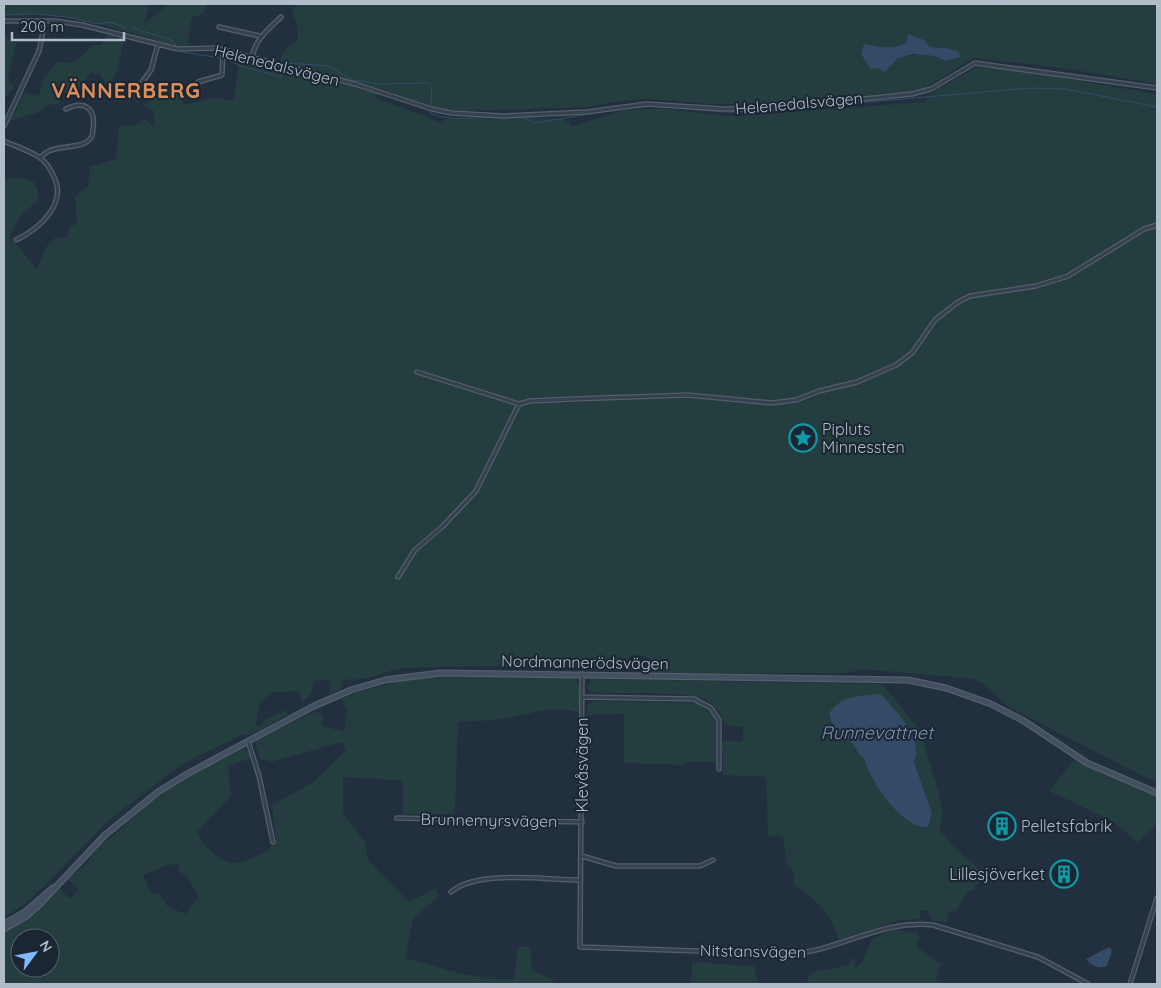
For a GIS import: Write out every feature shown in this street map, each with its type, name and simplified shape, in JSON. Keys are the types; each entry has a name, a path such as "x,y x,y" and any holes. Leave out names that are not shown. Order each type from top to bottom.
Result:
{"main road":[{"name":"Nordmannerödsvägen","path":"4,929 25,917 105,835 152,797 187,774 332,697 385,680 440,673 858,679 921,682 946,688 991,704 1024,722 1093,766 1156,792"},
{"name":"Nordmannerödsvägen","path":"4,924 24,912 56,886"}],"street":[{"path":"252,58 255,43 281,17"},
{"name":"Helenedalsvägen","path":"4,21 45,21 82,25 178,49 216,48 355,84 430,109 503,116 587,112 646,104 724,109 806,106 920,93 975,62 1157,88"},
{"path":"4,126 39,51 45,21"},
{"path":"219,27 260,36"},
{"path":"140,84 151,70 158,44"},
{"path":"198,82 222,75 223,51"},
{"path":"40,158 50,150 86,143 92,137 93,112 87,107 76,105 66,109"},
{"path":"4,141 40,158 50,168 56,180 57,200 50,214 41,224 16,240"},
{"path":"417,372 519,404 530,401 563,399 688,395 772,403 796,400 819,391 856,382 896,365 912,353 935,320 958,302 970,296 1010,291 1055,281 1068,276 1144,229 1157,225"},
{"path":"398,576 415,550 442,527 476,491 519,404"},
{"name":"Klevåsvägen","path":"580,947 582,674"},
{"path":"582,697 694,699 704,703 717,713 719,720 719,769"},
{"path":"248,741 260,776 273,842"},
{"name":"Brunnemyrsvägen","path":"397,818 582,822"},
{"path":"582,856 616,866 700,866 713,860"},
{"path":"452,892 471,882 490,879 580,880"},
{"path":"1130,984 1157,898"},
{"name":"Nitstansvägen","path":"580,947 789,954 811,953 881,928 920,923 933,924 1038,956 1088,984"}],"green space":[{"path":"4,4 150,4 144,24 169,4 207,4 204,13 191,18 187,48 75,19 29,15 4,16"},
{"path":"295,4 999,4 1001,6 1003,4 1157,4 1157,84 1069,69 978,58 972,59 924,89 904,93 815,99 782,104 712,104 649,99 619,101 589,107 460,111 433,107 379,88 376,98 442,123 445,119 563,118 572,126 622,111 643,109 666,109 726,116 925,102 928,95 977,67 1020,71 1157,94 1157,781 1148,779 1009,707 986,686 974,679 863,669 845,673 653,673 646,656 630,655 631,668 492,666 400,669 368,678 343,679 340,690 329,694 331,680 314,681 309,696 302,702 299,690 283,693 275,691 260,703 255,727 261,726 264,720 286,710 288,714 256,733 239,736 184,763 110,819 30,900 4,918 4,179 24,178 33,182 36,186 38,201 16,222 10,240 20,248 37,270 46,247 56,237 67,238 70,226 77,224 75,196 88,186 90,166 116,159 119,126 136,125 145,119 154,127 154,111 144,106 163,88 179,91 184,105 216,98 234,100 239,60 278,70 284,52 298,39 297,25 292,11 296,6","holes":["908,34 923,40 930,47 947,48 946,61 926,55 916,55 899,58 871,68 861,54 864,44 895,47 906,43"]},
{"path":"4,31 6,38 16,44 8,79 14,88 4,98"},
{"path":"107,34 124,40 117,72 111,83 106,83 100,75 91,72 82,86 61,94 59,104 48,105 42,111 10,121 24,93 39,96 44,77 57,62 74,63 93,45 101,45"},
{"path":"440,676 575,678 579,684 579,713 553,710 503,719 458,722 455,814 403,814 403,781 343,777 343,812 365,842 368,860 409,902 436,888 439,896 413,919 405,958 473,976 501,979 514,978 518,947 530,947 532,970 553,980 553,984 4,984 4,932 10,928 10,978 60,978 60,928 10,928 31,915 60,889 70,899 79,890 68,879 87,863 93,853 151,802 193,774 242,749 248,750 251,758 228,766 231,796 197,832 211,851 226,861 236,863 257,856 269,849 276,839 272,805 313,782 346,750 342,742 271,762 260,759 255,741 316,711 323,716 321,725 344,732 347,712 342,698 378,686","holes":["179,864 179,872 187,876 198,896 186,914 168,907 159,894 151,893 143,875 168,865"]},
{"path":"591,679 882,684 920,730 940,797 942,812 940,830 953,846 980,870 981,880 973,890 967,892 957,910 948,913 947,922 933,921 927,910 920,911 920,919 897,921 838,940 832,923 822,908 794,885 794,872 787,864 783,837 768,835 766,777 723,775 722,741 743,741 743,727 725,725 714,706 703,699 693,696 593,693 587,688","holes":["852,743 914,762 932,813 895,809 873,779 865,758 856,753"]},
{"path":"593,701 696,703 713,714 716,720 716,762 683,762 683,765 624,763 624,714 586,715 588,705"},
{"path":"1075,759 1099,772 1157,796 1157,823 1138,843 1114,822 1049,791"},
{"path":"895,929 918,933 920,937 916,946 941,964 936,980 945,984 806,984 810,973 848,965 854,956 855,968 861,963 872,939"},
{"path":"692,962 754,966 758,984 691,984"}],"water":[{"path":"908,34 924,40 930,47 947,48 959,52 960,57 946,61 934,56 913,54 898,58 885,72 878,68 871,69 861,54 864,44 895,47 906,43"},
{"name":"Runnevattnet","path":"881,694 900,716 912,734 916,753 914,762 932,813 928,827 918,826 908,821 898,812 880,790 864,758 831,720 829,714 839,703 859,696"},
{"path":"1110,947 1112,951 1107,966 1095,966 1086,959"}],"waterway":[{"path":"4,15 36,14 67,17 98,24 110,22 127,28"},
{"path":"133,28 171,40 176,45"},
{"path":"182,52 221,58"},
{"path":"225,59 247,68 282,77 285,72"},
{"path":"287,63 328,66 353,80 380,84 429,83 432,90 430,113 455,118 499,117"},
{"path":"666,107 724,112 753,112 1030,88 1065,89 1157,107"},
{"path":"639,107 660,106"},
{"path":"508,117 525,118 535,123 625,108"}],"place":[{"name":"Pipluts Minnessten","path":"803,438"},
{"name":"Pelletsfabrik","path":"1002,826"},
{"name":"Lillesjöverket","path":"1064,874"}],"district":[{"name":"VÄNNERBERG","path":"126,90"}]}
